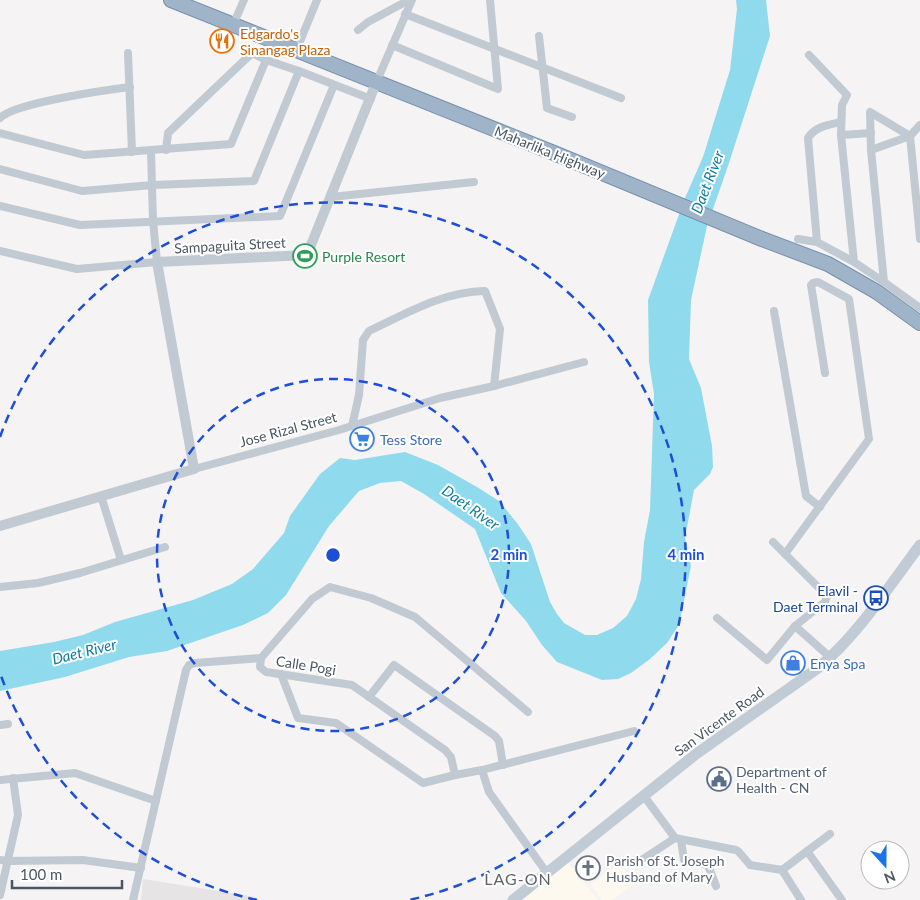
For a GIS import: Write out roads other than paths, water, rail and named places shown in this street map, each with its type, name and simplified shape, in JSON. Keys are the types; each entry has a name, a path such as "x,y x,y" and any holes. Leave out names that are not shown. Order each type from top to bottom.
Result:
{"highway":[{"name":"Maharlika Highway","path":"171,0 800,253 847,274 919,317"}],"main road":[{"name":"San Vicente Road","path":"513,900 696,754 831,658 880,600 920,545"}],"street":[{"path":"233,25 244,0"},
{"path":"296,50 317,0"},
{"path":"376,82 411,0"},
{"path":"358,30 368,22 411,0"},
{"path":"392,45 498,89 490,0"},
{"path":"405,14 621,98"},
{"path":"539,36 547,108 572,117"},
{"path":"128,53 132,152"},
{"path":"166,150 168,133 252,53 371,100"},
{"path":"809,55 847,95 842,104 841,136 854,262"},
{"path":"0,133 84,154 152,151 231,144 266,60"},
{"path":"0,169 82,191 153,185 254,181 299,70"},
{"name":"Sampaguita Street","path":"0,250 77,268 157,262 307,256 371,100 376,82"},
{"path":"0,206 80,225 280,216 334,85"},
{"path":"0,118 15,110 81,93 130,86"},
{"path":"884,282 871,150 870,112 910,136"},
{"path":"817,242 808,138 812,131 821,126 841,122"},
{"path":"871,150 910,136 920,126"},
{"path":"841,136 871,133"},
{"path":"910,136 920,239"},
{"path":"152,151 157,262 194,468"},
{"path":"331,197 474,182"},
{"path":"798,239 817,242 854,262 884,282 919,317"},
{"path":"785,554 869,439 849,299 818,282 811,285 825,373"},
{"path":"352,426 359,395 363,340 369,331 442,297 466,291 485,290 500,330 494,386"},
{"path":"774,311 806,496 820,507"},
{"name":"Jose Rizal Street","path":"0,526 194,468 352,426 440,398 584,362"},
{"path":"101,496 121,560"},
{"path":"717,618 767,660 795,626 825,602 827,596 773,542"},
{"path":"0,587 38,583 80,573 166,547"},
{"path":"261,658 312,599 330,587 370,598 415,617 528,712"},
{"path":"795,626 831,658"},
{"name":"Calle Pogi","path":"133,900 183,679 189,665 261,658 259,664 266,672 352,685 445,750 451,757 455,775"},
{"path":"370,697 394,665 495,736 499,741 503,765"},
{"path":"281,674 298,718 336,723 423,783 503,765 634,731"},
{"path":"482,770 489,792 547,873"},
{"path":"0,780 75,772 156,801"},
{"path":"0,895 4,860 18,815 14,778"},
{"path":"644,796 678,839 684,860 708,865 716,886"},
{"path":"640,861 678,839 738,851 750,865 782,870 830,834"},
{"path":"807,851 842,900"},
{"path":"4,860 84,860 140,868"},
{"path":"782,870 800,900"}],"water":[{"name":"Daet River","path":"736,0 766,0 770,36 707,226 691,300 689,359 701,388 712,446 713,467 710,474 694,490 685,538 691,566 679,625 667,643 650,659 631,673 618,679 602,680 557,662 542,645 526,621 501,593 475,529 424,494 401,481 380,483 359,491 329,526 286,595 268,613 243,625 167,651 129,657 65,677 0,691 0,651 83,635 115,622 193,600 232,584 253,569 284,533 290,516 320,474 340,458 355,460 405,452 438,465 499,501 517,523 531,544 550,602 564,623 585,635 597,635 613,628 627,616 636,599 641,579 644,542 650,510 654,394 649,362 648,300 685,198 703,157 730,70 737,9"}],"place":[{"name":"Edgardo's Sinangag Plaza","path":"222,41"},
{"name":"Purple Resort","path":"305,256"},
{"name":"Tess Store","path":"362,439"},
{"name":"Elavil - Daet Terminal","path":"876,598"},
{"name":"Enya Spa","path":"793,663"},
{"name":"Department of Health - CN","path":"719,779"},
{"name":"Parish of St. Joseph Husband of Mary","path":"588,868"}],"district":[{"name":"LAG-ON","path":"518,878"}]}
